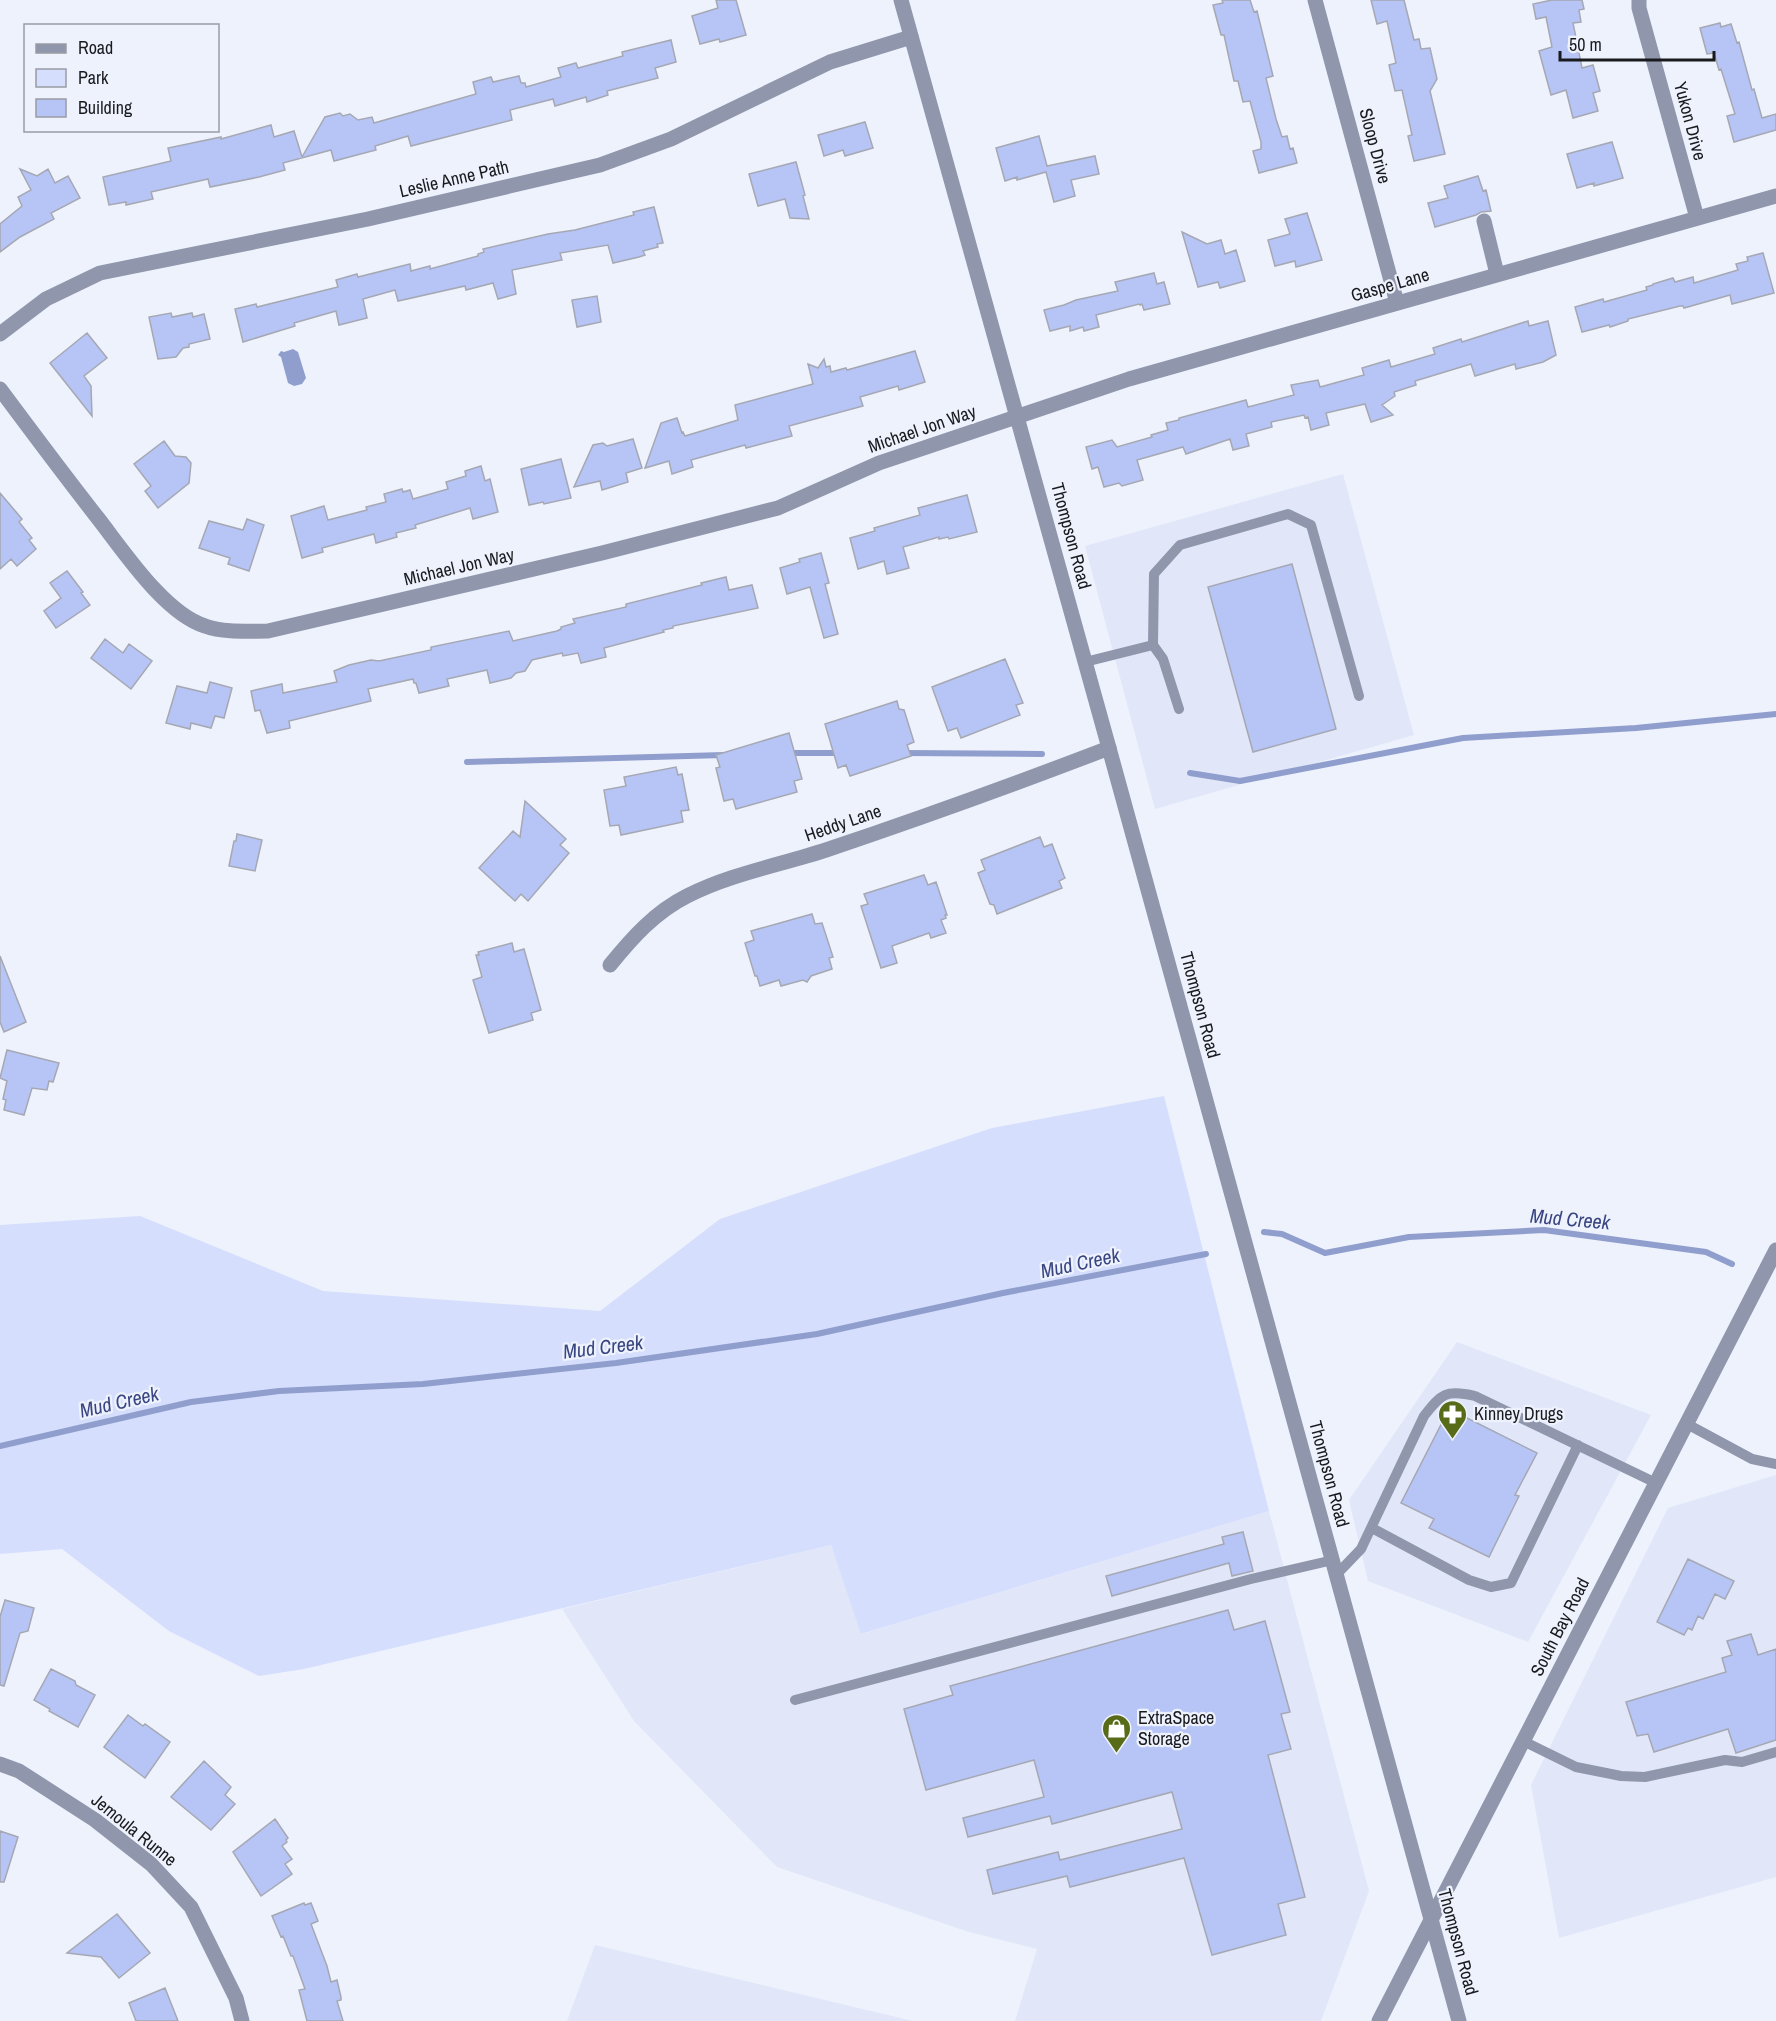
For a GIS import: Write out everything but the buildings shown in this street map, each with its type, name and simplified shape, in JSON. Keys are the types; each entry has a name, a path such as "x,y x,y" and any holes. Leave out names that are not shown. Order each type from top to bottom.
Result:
{"street":[{"name":"Thompson Road","path":"901,0 1459,2021"},
{"name":"Sloop Drive","path":"1315,0 1397,303"},
{"name":"Yukon Drive","path":"1639,0 1639,8 1697,218"},
{"name":"Leslie Anne Path","path":"0,334 46,299 100,273 368,219 600,165 671,139 830,62 911,37"},
{"name":"Gaspe Lane","path":"1017,416 1129,379 1776,196"},
{"path":"1484,221 1497,274"},
{"name":"Michael Jon Way","path":"0,389 44,450 146,580 183,615 205,626 228,630 268,631 602,553 778,508 879,463 1017,416"},
{"name":"Heddy Lane","path":"610,965 637,933 660,913 687,896 718,883 795,860 958,805 1109,748"},
{"name":"South Bay Road","path":"1379,2021 1776,1250"},
{"name":"Jemoula Runne","path":"0,1764 19,1771 95,1820 151,1864 191,1906 236,1998 242,2021"}],"lane":[{"path":"1179,709 1163,659 1153,645 1154,574 1180,545 1288,514 1311,525 1359,696"},
{"path":"1085,662 1153,645"},
{"path":"795,1700 1251,1579 1335,1567 1361,1549 1424,1416 1438,1398 1456,1391 1474,1396 1656,1483"},
{"path":"1687,1424 1752,1459 1776,1464"},
{"path":"1372,1528 1469,1580 1491,1587 1511,1582 1578,1445"},
{"path":"1523,1742 1576,1767 1621,1776 1645,1777 1725,1760 1742,1762 1776,1752"}],"shaded area":[{"path":"293,349 298,352 306,378 302,384 294,386 288,383 281,357 278,355 281,351"},
{"path":"1343,474 1414,735 1155,809 1085,546"},
{"path":"1457,1342 1651,1415 1528,1642 1368,1581 1349,1500"},
{"path":"1776,1475 1776,1877 1559,1938 1531,1785 1668,1508"},
{"path":"1269,1511 1369,1891 1321,2021 1015,2021 1037,1949 969,1932 777,1867 634,1721 562,1609 831,1545 862,1634"},
{"path":"595,1945 913,2021 567,2021"}],"green space":[{"path":"1164,1096 1269,1511 861,1634 831,1545 304,1669 259,1676 169,1631 62,1549 0,1554 0,1225 140,1216 323,1291 600,1311 720,1219 992,1128"}],"waterway":[{"path":"1190,773 1240,781 1463,738 1636,728 1776,714"},
{"path":"788,753 841,753"},
{"path":"902,753 1042,754"},
{"path":"467,762 724,755"},
{"name":"Mud Creek","path":"1264,1232 1282,1234 1325,1253 1409,1237 1544,1230 1706,1252 1732,1264"},
{"name":"Mud Creek","path":"0,1446 191,1402 279,1391 423,1384 616,1363 817,1334 1003,1293 1206,1254"}],"place":[{"name":"Kinney Drugs","path":"1453,1440"},
{"name":"ExtraSpace Storage","path":"1117,1754"}]}
